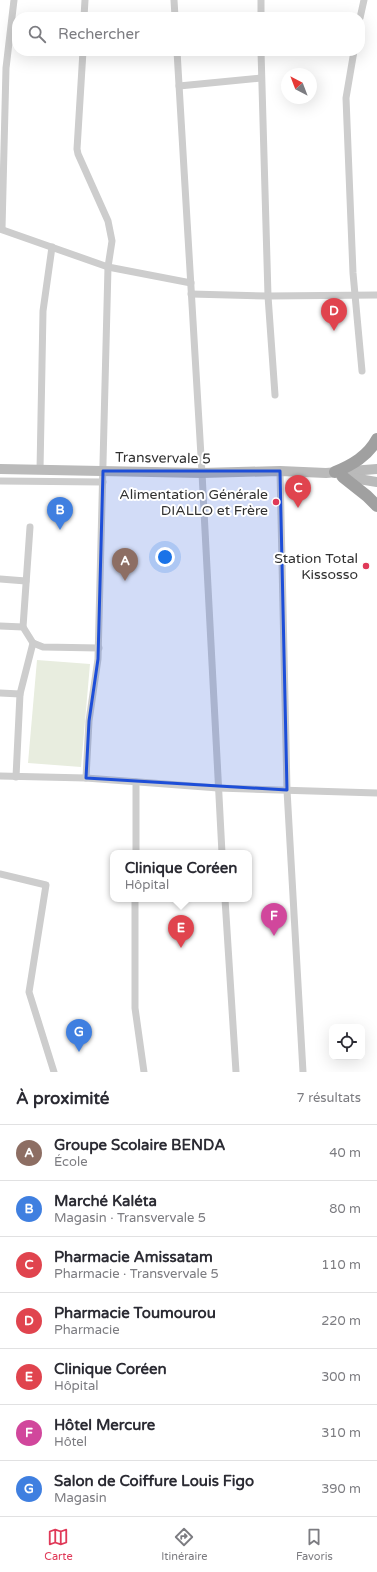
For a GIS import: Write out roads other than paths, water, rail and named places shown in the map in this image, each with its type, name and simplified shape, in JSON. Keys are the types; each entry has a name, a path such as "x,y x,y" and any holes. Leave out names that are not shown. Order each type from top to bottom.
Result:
{"highway":[{"path":"377,439 366,454 334,474 367,496 377,506"}],"main road":[{"name":"Transvervale 5","path":"0,469 202,473 280,471 334,474 377,482"},
{"name":"Transvervale 5","path":"334,474 377,469"}],"street":[{"path":"13,12 14,0"},
{"path":"84,12 85,0"},
{"path":"174,0 175,12"},
{"path":"261,0 261,12"},
{"path":"361,12 364,0"},
{"path":"12,17 6,68 1,229 108,267 191,283"},
{"path":"83,56 78,154 108,221 112,241 108,267 99,648 89,721 86,778"},
{"path":"177,56 202,473 222,850"},
{"path":"261,56 268,296 275,396"},
{"path":"353,56 346,98 353,273 362,371"},
{"path":"179,86 261,78"},
{"path":"40,470 43,311 52,247"},
{"path":"191,294 268,296 377,295"},
{"path":"280,471 287,790 303,1072"},
{"path":"0,481 103,482"},
{"path":"30,527 23,627 33,643 43,647 99,648"},
{"path":"0,578 26,581"},
{"path":"0,626 23,627"},
{"path":"16,777 20,694 33,643"},
{"path":"0,693 20,694"},
{"path":"0,776 86,778 218,788 377,793"},
{"path":"136,782 136,850"},
{"path":"0,874 46,885 28,992 54,1072"},
{"path":"136,902 135,1008 144,1072"},
{"path":"225,902 236,1072"}],"place":[{"name":"Pharmacie Toumourou","path":"334,331"},
{"name":"Alimentation Générale DIALLO et Frère","path":"276,502"},
{"name":"Pharmacie Amissatam","path":"298,508"},
{"name":"Marché Kaléta","path":"60,530"},
{"name":"Station Total Kissosso","path":"366,566"},
{"name":"Groupe Scolaire BENDA","path":"125,581"},
{"name":"Hôtel Mercure","path":"274,936"},
{"name":"Clinique Coréen","path":"181,948"},
{"name":"Salon de Coiffure Louis Figo","path":"79,1052"}]}
